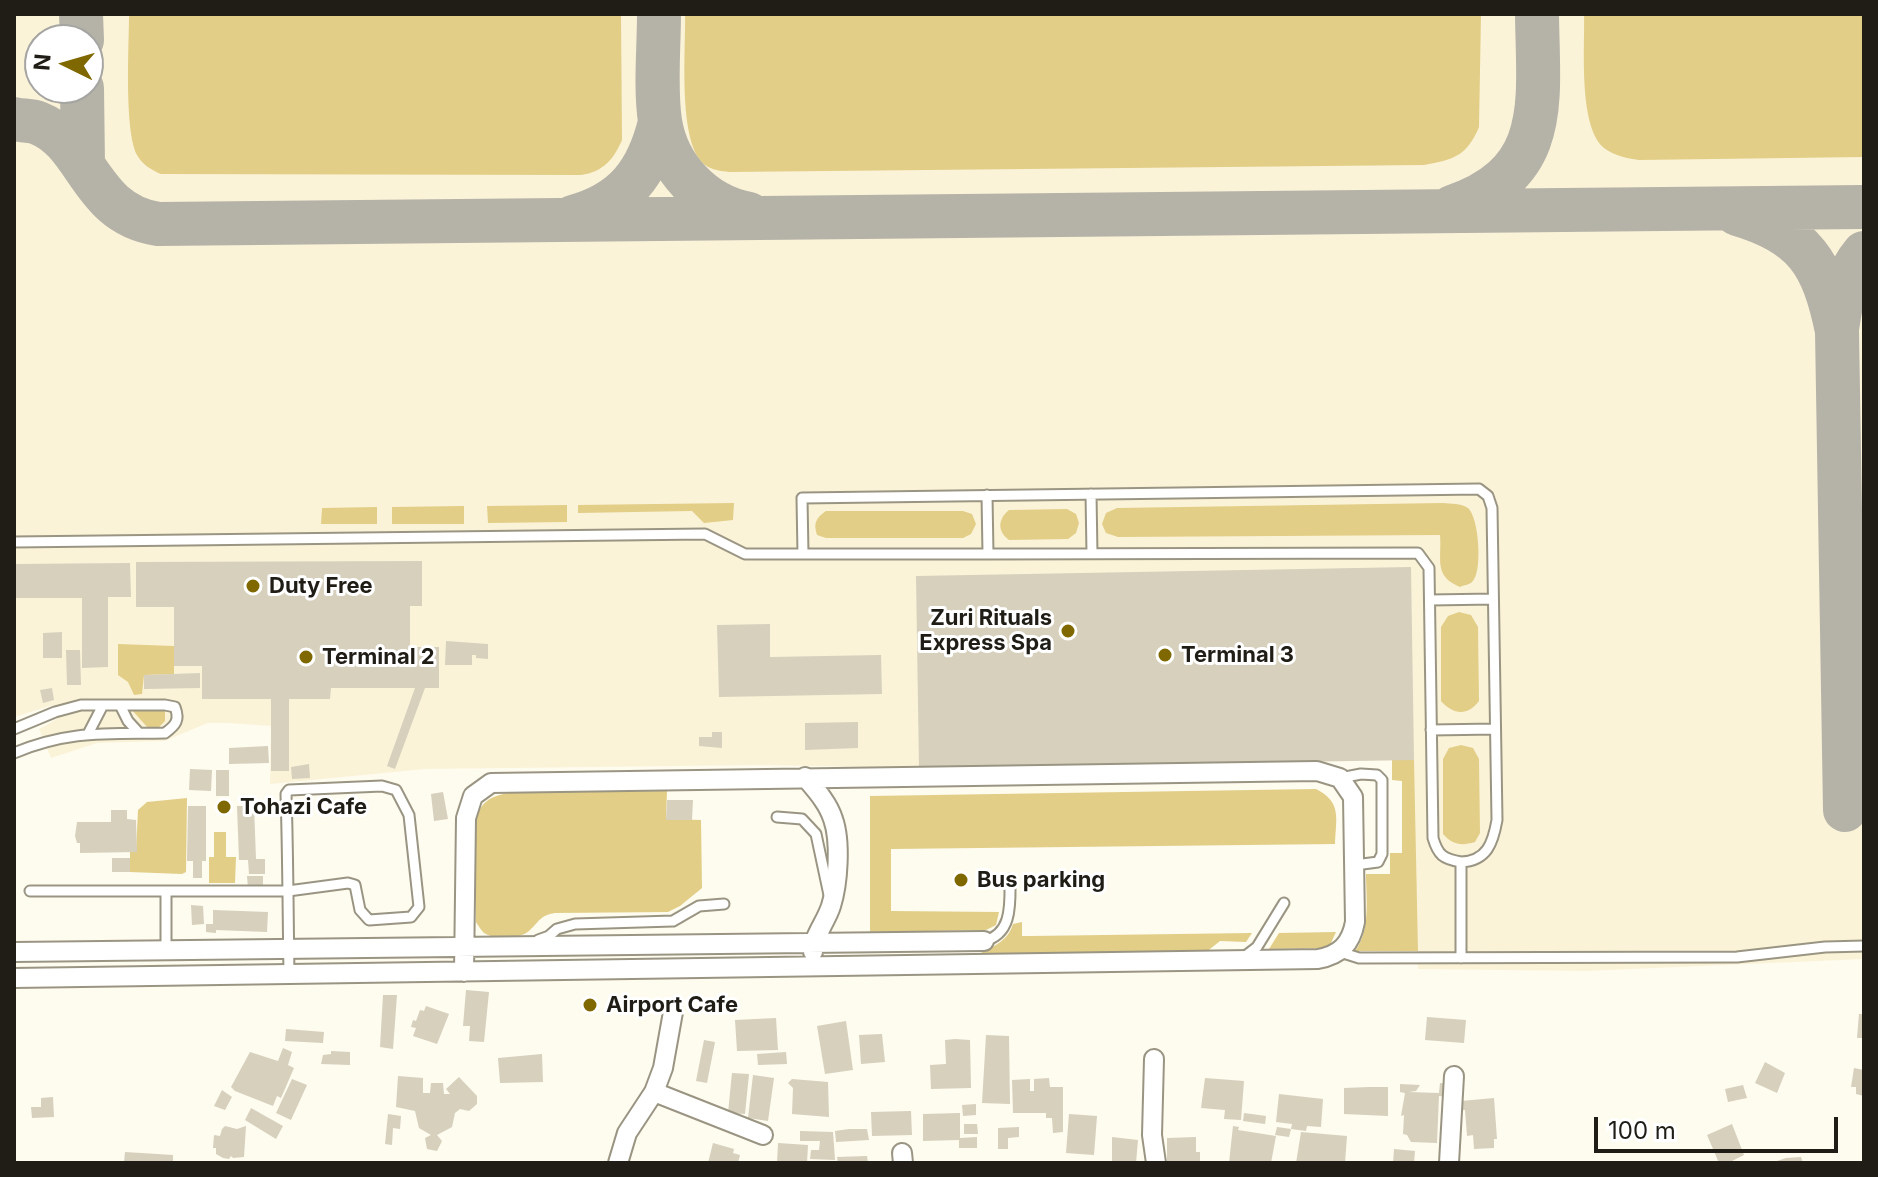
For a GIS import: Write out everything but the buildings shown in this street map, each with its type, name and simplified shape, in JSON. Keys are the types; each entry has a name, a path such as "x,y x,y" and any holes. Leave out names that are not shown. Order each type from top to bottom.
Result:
{"street":[{"path":"14,978 289,974 464,972 812,967 1318,959 1340,952 1353,933 1353,797 1340,778 1317,771 491,783 473,796 468,807 464,972"},
{"path":"805,777 823,799 834,821 837,853 832,905 813,942 812,967"},
{"path":"14,952 984,941"},
{"path":"618,1163 627,1133 654,1092 663,1068 673,1012"},
{"path":"1154,1059 1152,1135 1156,1163"},
{"path":"1449,1163 1454,1076"},
{"path":"654,1092 763,1135"}],"lane":[{"path":"14,542 705,534 745,554 803,554 988,554 1092,554 1408,551 1418,553 1429,568 1433,838 1437,853 1447,860 1472,862 1484,855 1493,838 1497,820 1492,508 1488,496 1479,489 802,498 803,554"},
{"path":"1091,494 1092,554"},
{"path":"987,495 988,554"},
{"path":"1430,600 1493,599"},
{"path":"14,729 81,705 175,707 179,716 176,724 165,733 88,734 44,741 14,753"},
{"path":"88,734 103,705"},
{"path":"120,705 139,733"},
{"path":"1431,730 1495,729"},
{"path":"1340,778 1361,774 1377,775 1382,780 1382,854 1378,862 1355,865"},
{"path":"30,891 288,891 348,883 355,885 360,910 369,920 411,917 419,907 409,815 396,790 382,786 289,790 286,794 288,891 288,949 289,974"},
{"path":"777,817 802,819 816,834 832,905"},
{"path":"1461,862 1461,958"},
{"path":"984,941 995,938 1004,929 1010,911 1010,879"},
{"path":"166,892 166,951"},
{"path":"1231,960 1245,957 1257,947 1284,903"},
{"path":"524,946 549,936 557,929 575,924 673,921 699,906 724,904"},
{"path":"1340,952 1359,958 1737,957 1864,946"}],"shaded area":[{"path":"14,14 1864,14 1864,959 1586,971 1418,969 1413,760 919,768 759,765 425,769 270,784 271,726 208,723 164,741 97,743 51,758 39,729 57,719 53,705 14,717"},
{"path":"129,14 621,14 622,140 607,164 581,175 161,174 141,161 133,143 128,87"},
{"path":"685,14 1481,14 1479,127 1458,155 1424,165 729,172 705,165 696,154 690,137 685,94"},
{"path":"1584,14 1864,14 1864,157 1639,160 1612,153 1596,137 1590,122 1585,85"},
{"path":"734,503 733,520 704,523 692,511 578,513 578,505"},
{"path":"1443,503 1468,508 1475,522 1478,568 1472,582 1460,587 1451,583 1442,572 1440,535 1118,537 1106,533 1102,524 1106,513 1117,508"},
{"path":"567,505 567,522 488,523 487,506"},
{"path":"464,506 464,524 392,524 392,507"},
{"path":"377,507 377,524 321,524 322,508"},
{"path":"1067,509 1076,514 1079,523 1076,533 1068,539 1009,540 1001,529 1001,521 1009,510"},
{"path":"826,511 963,511 972,514 976,524 971,534 963,538 826,538 817,535 815,524"},
{"path":"1459,612 1471,615 1478,627 1479,701 1470,709 1460,712 1450,709 1441,701 1441,627 1448,616"},
{"path":"118,644 174,646 174,674 144,675 142,694 134,695 128,682 118,675"},
{"path":"132,710 165,711 165,721 158,728 148,728"},
{"path":"1461,745 1473,748 1479,759 1480,833 1475,842 1461,844 1443,834 1443,759 1449,748"},
{"path":"1392,760 1414,760 1418,951 1355,951 1366,924 1366,874 1390,874 1390,853 1402,853 1402,781 1392,780"},
{"path":"1316,789 1334,805 1335,844 891,849 891,911 999,912 996,925 986,930 870,932 870,796"},
{"path":"667,791 666,819 701,820 702,888 680,906 668,912 555,913 543,917 525,934 513,937 488,935 480,928 476,922 474,828 486,801 514,792"},
{"path":"187,798 186,872 130,872 130,852 136,852 138,810 147,802"},
{"path":"214,832 226,832 226,857 236,857 235,883 209,883 209,857 214,857"},
{"path":"1022,922 1022,936 1252,933 1246,942 1220,941 1205,953 979,954 1004,939 1013,924"},
{"path":"1336,932 1330,945 1323,948 1269,949 1279,933"}],"taxiway":[{"path":"81,14 81,24"},
{"path":"659,14 657,82 660,121 670,154 679,169 702,193 732,210 749,214"},
{"path":"1452,207 1484,193 1508,175 1523,154 1537,105 1537,14"},
{"path":"82,104 83,165"},
{"path":"14,119 35,122 55,133 117,206 135,217 158,224 1864,207"},
{"path":"573,217 607,203 632,183 649,156 660,122"},
{"path":"1737,214 1779,231 1807,254 1825,287 1837,331 1845,810"},
{"path":"1837,329 1848,279 1864,253"}],"place":[{"name":"Duty Free","path":"253,586"},
{"name":"Zuri Rituals Express Spa","path":"1068,631"},
{"name":"Terminal 3","path":"1165,655"},
{"name":"Terminal 2","path":"306,657"},
{"name":"Tohazi Cafe","path":"224,807"},
{"name":"Bus parking","path":"961,880"},
{"name":"Airport Cafe","path":"590,1005"}]}
